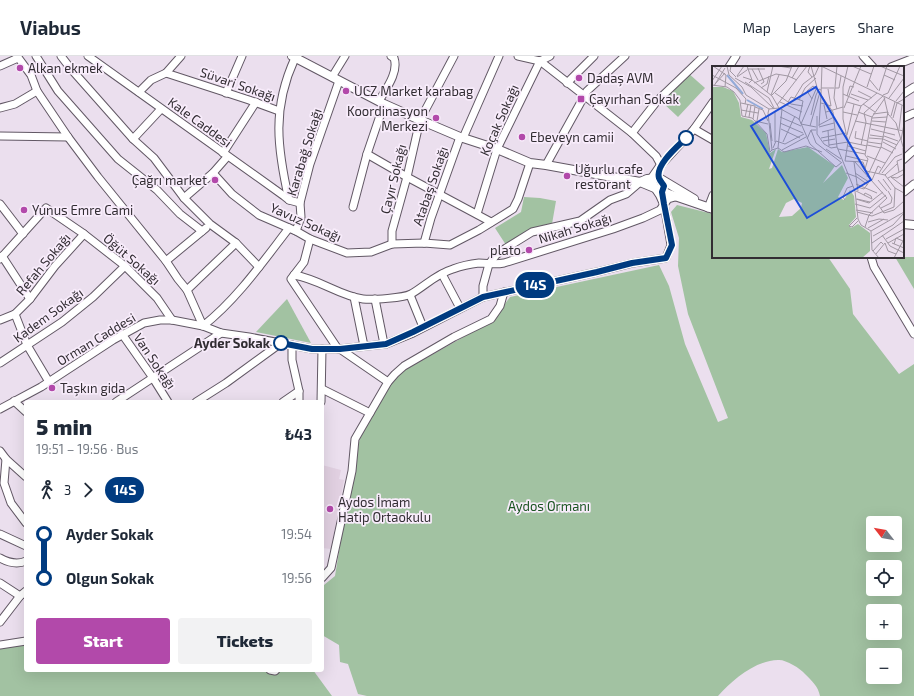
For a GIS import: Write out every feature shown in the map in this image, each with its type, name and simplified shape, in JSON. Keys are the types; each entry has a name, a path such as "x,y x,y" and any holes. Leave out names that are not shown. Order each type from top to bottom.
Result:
{"main road":[{"path":"294,57 382,102 461,138 530,163 640,182 675,197 711,209"},
{"path":"661,165 656,178 652,183 664,204"},
{"path":"640,182 656,178 711,209"},
{"path":"656,178 664,186 662,192 664,204"},
{"path":"904,224 914,225"}],"street":[{"path":"36,56 58,91 118,159 157,190 180,214 202,231"},
{"path":"61,56 133,139 154,158 184,198 210,224 236,244 259,267"},
{"name":"Kale Caddesi","path":"88,56 289,200 300,203"},
{"path":"139,92 151,80 166,73 181,56"},
{"path":"226,92 242,56"},
{"name":"Karabağ Sokağı","path":"296,231 301,217 300,203 310,164 336,79 345,56"},
{"path":"353,207 382,102 396,64 394,58 390,56"},
{"name":"Çayır Sokağı","path":"392,244 392,231 407,177 420,120 454,56"},
{"name":"Atabaş Sokağı","path":"424,243 439,195 461,138 499,56"},
{"path":"518,56 538,58 550,56"},
{"path":"567,82 594,56"},
{"path":"546,165 587,91 625,56"},
{"path":"632,133 657,101 704,56"},
{"path":"730,66 736,56"},
{"path":"863,56 872,66"},
{"path":"0,66 18,57 31,75 37,91 68,137 98,177 166,261 187,290 203,326 216,316 250,280 288,228"},
{"path":"289,200 279,147 279,111 288,74 294,57"},
{"path":"538,58 632,133 656,156 661,165 711,107"},
{"name":"Koçak Sokağı","path":"478,214 497,150 538,58"},
{"path":"895,66 913,59"},
{"name":"Süvari Sokağı","path":"166,73 279,111"},
{"path":"904,93 914,87"},
{"path":"0,108 16,104 37,91"},
{"path":"184,198 212,173 225,155 256,102"},
{"path":"133,139 161,109"},
{"path":"904,118 914,113"},
{"path":"694,128 712,139"},
{"path":"0,136 68,137"},
{"path":"904,159 914,150"},
{"path":"367,154 439,195 491,222"},
{"name":"Yavuz Sokağı","path":"212,173 232,194 259,215 296,231 310,239 347,253 371,252 392,244 424,243 450,245 479,230 513,209 518,199 530,163"},
{"path":"483,297 483,286 489,264 496,255 525,236 540,230 580,221 610,200 626,194 640,182"},
{"path":"904,192 914,184"},
{"path":"904,192 914,194"},
{"name":"Nikah Sokağı","path":"410,295 431,279 450,270 481,263 504,263 613,229 660,210 668,199 675,197"},
{"path":"0,204 24,234"},
{"name":"Orman Caddesi","path":"0,409 49,382 122,334 144,323 160,320 172,320 203,326 221,333 312,349 339,349 384,344 423,328 483,297 632,263 666,258 672,245 664,204"},
{"name":"Öğüt Sokağı","path":"1,257 24,234 46,208 84,234 125,266 157,298 172,320"},
{"path":"166,261 210,224"},
{"name":"Refah Sokağı","path":"0,320 15,314 30,299 55,266 84,234"},
{"path":"293,277 304,262 310,239"},
{"path":"187,290 236,244"},
{"path":"1,257 30,299"},
{"path":"871,258 874,267 914,334"},
{"name":"Kadem Sokağı","path":"0,363 62,322 83,306 125,266"},
{"path":"442,274 460,308"},
{"path":"293,277 339,349 388,382"},
{"path":"293,277 306,277 354,297 364,299 410,295 423,328"},
{"path":"324,576 331,568 352,471 355,439 388,382 394,374 404,366 454,337 491,319 500,306 504,292"},
{"path":"354,297 364,346"},
{"path":"376,299 384,344"},
{"path":"15,314 27,345 49,382"},
{"path":"119,400 221,333"},
{"name":"Van Sokağı","path":"122,334 167,400"},
{"path":"199,400 226,383 281,343"},
{"path":"292,345 292,360 299,392 299,400"},
{"path":"321,400 322,349"},
{"path":"322,390 370,413"},
{"path":"286,400 299,392"},
{"path":"14,401 24,410"},
{"path":"0,451 6,459 24,475"},
{"path":"6,459 4,483 11,503 24,520"},
{"path":"0,534 24,545"},
{"path":"0,558 8,562 20,563 24,562"},
{"path":"0,583 20,596"},
{"path":"0,622 24,593"},
{"path":"0,645 24,641"}],"shaded area":[{"name":"Aydos İmam Hatip Ortaokulu","path":"324,466 341,470 339,479 344,480 331,549 324,548"}],"green space":[{"path":"688,73 705,88 678,117 662,102"},
{"path":"524,197 556,201 552,224 545,225 522,235 506,245 495,228 521,212"},
{"name":"Aydos Ormanı","path":"677,205 712,214 712,258 829,258 850,289 853,314 899,374 914,364 914,696 820,696 818,689 803,672 788,662 781,660 769,661 745,672 718,696 367,696 358,694 348,664 340,662 339,645 324,636 324,585 335,576 351,478 360,438 396,375 492,321 510,297 659,265 669,286 685,344 718,422 728,418 688,314 678,266 679,238 671,212"},
{"path":"914,257 914,289 896,258"},
{"path":"287,299 311,343 256,332"},
{"path":"24,643 24,672 270,672 275,674 280,672 314,672 332,696 0,696 0,648"}],"bus line":[{"name":"14S","path":"281,343 312,349 340,349 386,344 483,297 632,263 666,258 672,245 662,192 664,186 659,178 659,173 661,165 686,138"}],"place":[{"name":"Alkan ekmek","path":"20,68"},
{"name":"Dadaş AVM","path":"579,78"},
{"name":"UCZ Market karabag","path":"346,91"},
{"name":"Çayırhan Sokak","path":"581,99"},
{"name":"Koordinasyon Merkezi","path":"436,118"},
{"name":"Ebeveyn camii","path":"522,137"},
{"name":"Uğurlu cafe restorant","path":"567,176"},
{"name":"Çağrı market","path":"215,180"},
{"name":"Yunus Emre Cami","path":"24,210"},
{"name":"plato","path":"529,250"},
{"name":"Ayder Sokak","path":"281,343"},
{"name":"Taşkın gida","path":"52,388"},
{"name":"Aydos İmam Hatip Ortaokulu","path":"330,509"}]}
